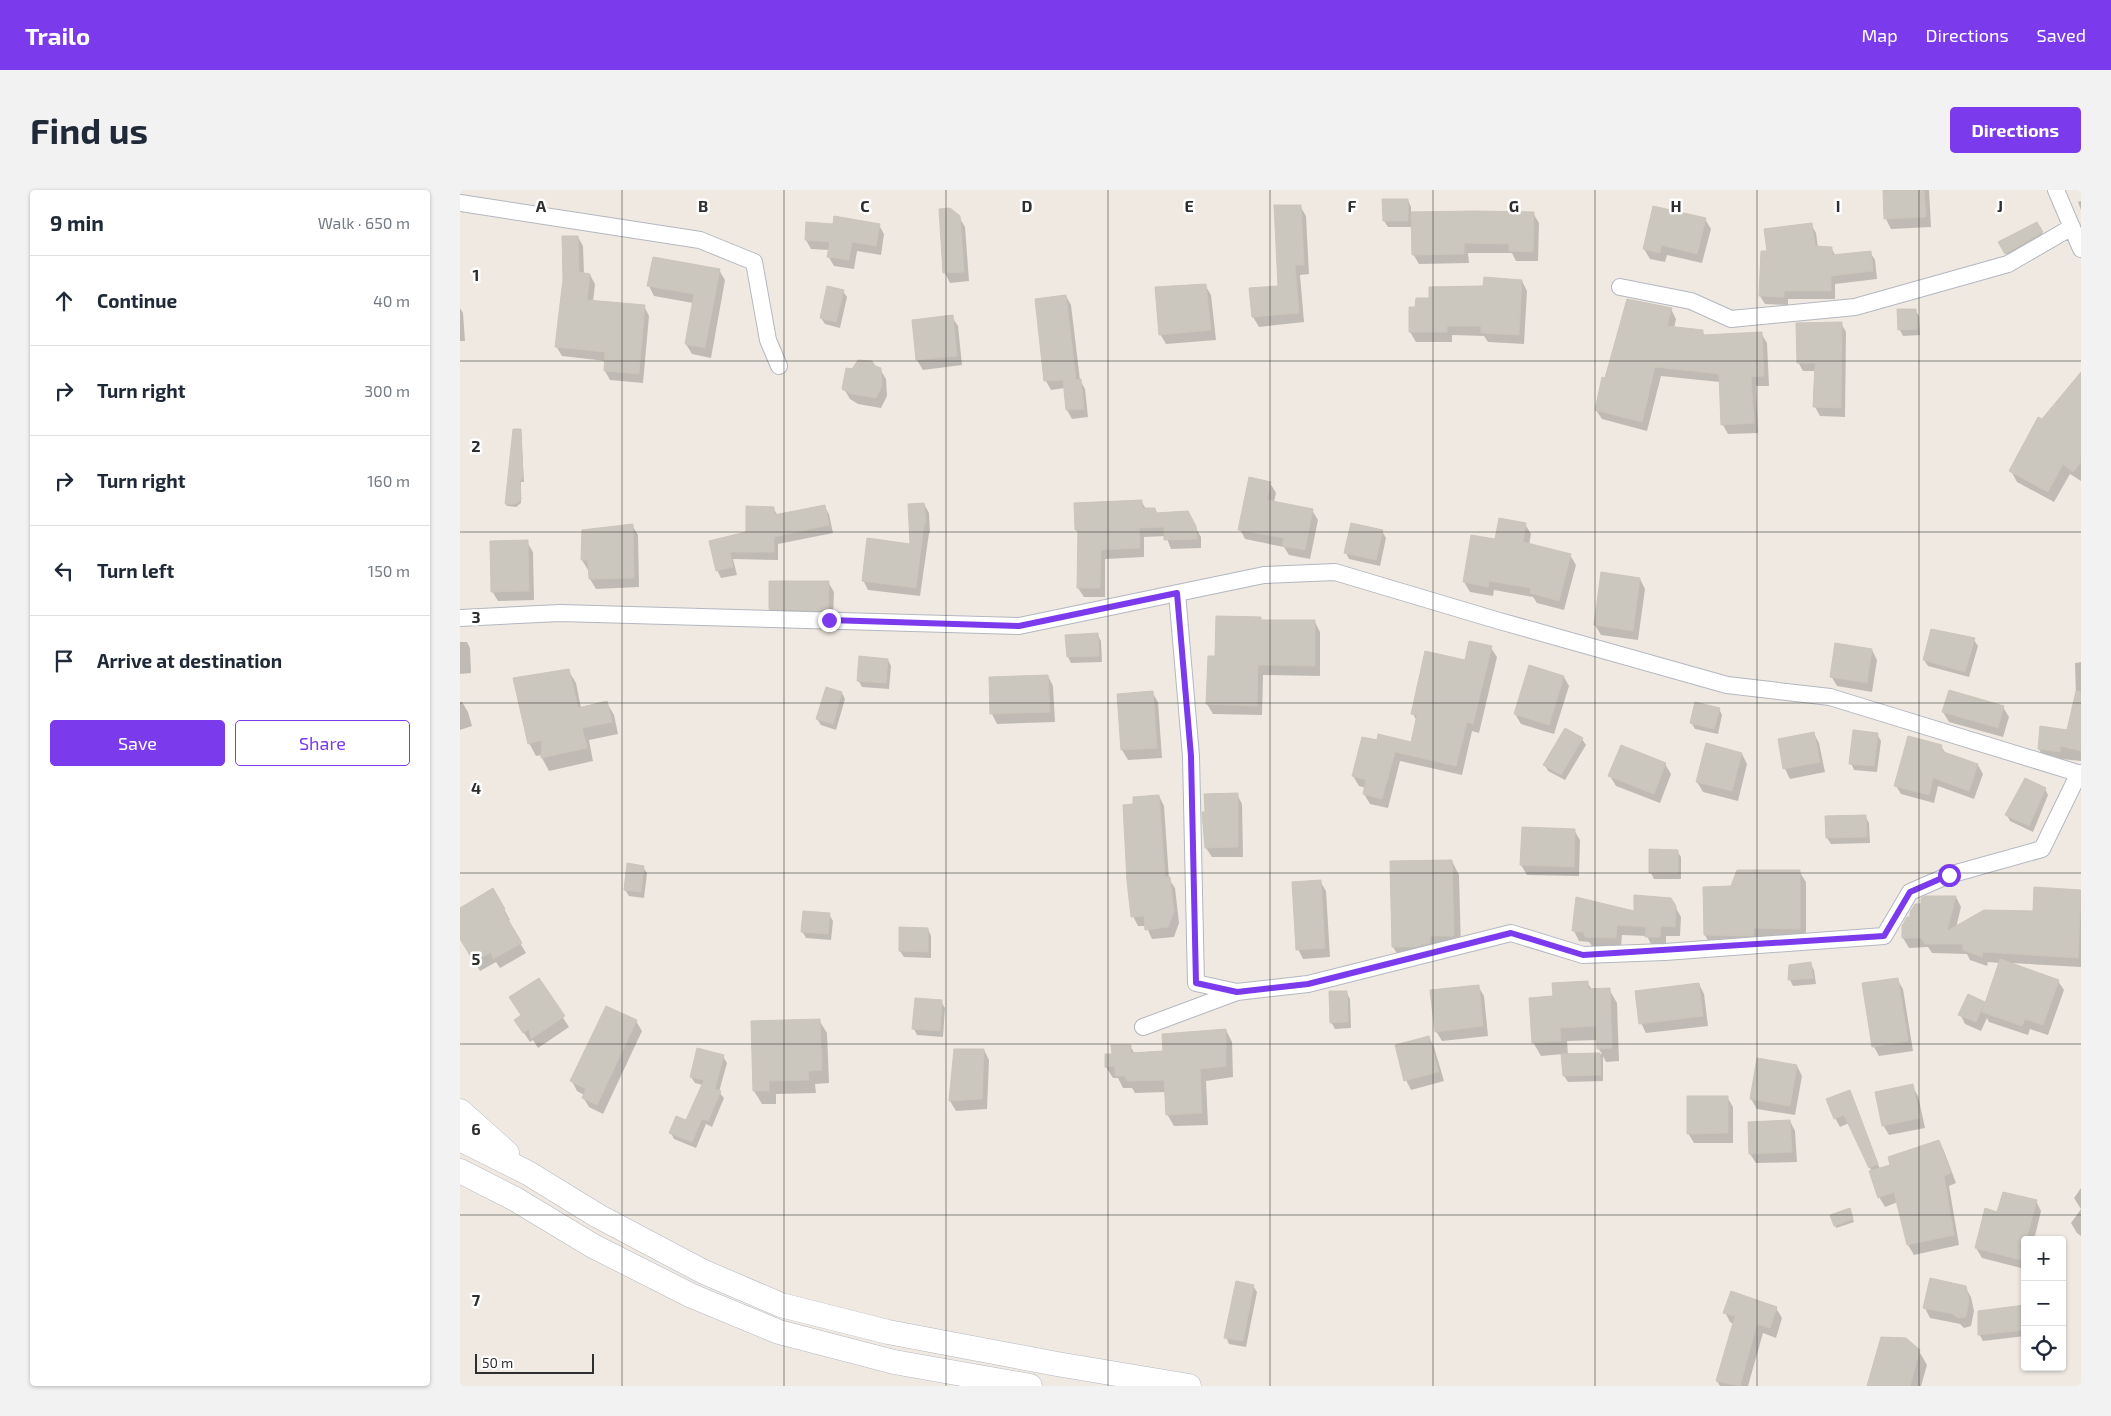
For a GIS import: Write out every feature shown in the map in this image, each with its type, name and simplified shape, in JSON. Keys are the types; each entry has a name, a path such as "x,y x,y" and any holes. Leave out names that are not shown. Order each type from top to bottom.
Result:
{"main road":[{"path":"460,1111 528,1173"},
{"path":"460,1139 528,1173 598,1216 704,1272 781,1305 897,1334 1188,1386"},
{"path":"460,1172 516,1199 592,1246 692,1296 779,1332 894,1362 1030,1386"}],"street":[{"path":"2056,190 2081,249"},
{"path":"460,203 700,240 754,262 768,340 779,366"},
{"path":"1620,287 1691,301 1731,319 1855,306 2008,264 2072,227"},
{"path":"460,618 560,613 1019,626 1264,575 1335,572 1496,620 1727,685 1830,697 2080,774 2042,849 1949,875 1910,892 1884,936 1583,955 1511,933 1308,984 1237,992 1143,1027"},
{"path":"1177,593 1191,756 1196,983 1237,992"}],"building":[{"path":"1883,190 1924,190 1926,217 1884,219"},
{"path":"1382,199 1408,199 1408,221 1383,221"},
{"path":"1274,205 1301,205 1304,265 1295,265 1299,313 1252,317 1249,288 1278,286"},
{"path":"1653,206 1706,218 1697,254 1661,245 1660,253 1643,249"},
{"path":"950,208 960,216 964,272 943,273 939,209"},
{"path":"1411,212 1534,212 1533,252 1509,251 1509,244 1464,243 1464,254 1412,255"},
{"path":"834,216 880,224 876,246 852,242 849,260 827,257 830,242 805,240 806,222 833,224"},
{"path":"2037,222 2043,232 2005,254 1998,242"},
{"path":"1812,223 1815,246 1832,247 1832,255 1871,251 1873,271 1831,276 1831,291 1784,291 1784,297 1759,296 1761,251 1767,251 1764,229"},
{"path":"562,236 578,236 579,272 590,274 587,300 645,305 639,374 604,371 605,352 555,347 563,279"},
{"path":"653,257 720,269 705,348 685,344 694,294 647,286"},
{"path":"1484,277 1522,280 1519,335 1481,333 1481,326 1447,326 1447,332 1409,332 1409,307 1415,307 1416,298 1429,298 1429,287 1483,286"},
{"path":"1206,284 1211,330 1159,335 1155,287"},
{"path":"827,286 844,290 836,322 820,318"},
{"path":"1066,295 1076,380 1081,379 1084,409 1066,410 1063,380 1044,381 1035,299"},
{"path":"1627,299 1672,308 1667,326 1703,330 1703,335 1762,332 1764,376 1751,377 1754,423 1721,425 1719,374 1655,367 1642,422 1595,410 1602,377 1605,378"},
{"path":"1897,309 1916,309 1917,329 1898,330"},
{"path":"953,315 957,356 916,360 912,320"},
{"path":"1842,322 1841,408 1813,407 1815,363 1797,363 1796,323"},
{"path":"858,360 872,361 875,366 881,368 882,386 876,398 851,394 842,389 846,368 852,369"},
{"path":"2081,372 2081,462 2073,472 2063,464 2048,492 2009,471 2038,417 2042,419"},
{"path":"513,429 521,429 523,479 520,479 521,500 515,504 505,504"},
{"path":"1249,477 1271,482 1267,500 1313,509 1305,550 1282,546 1284,538 1238,530"},
{"path":"1142,500 1142,508 1155,508 1156,513 1188,511 1196,526 1197,539 1164,540 1164,527 1139,528 1140,548 1101,550 1100,588 1077,588 1078,530 1075,530 1074,503"},
{"path":"924,503 926,524 924,524 916,588 862,581 867,538 910,544 908,504"},
{"path":"825,505 829,525 774,537 774,552 730,552 733,567 716,571 709,541 746,532 746,506 774,507 774,515"},
{"path":"1499,518 1526,523 1523,542 1571,554 1559,601 1530,593 1531,588 1489,581 1488,587 1463,582 1471,535 1495,539"},
{"path":"1351,523 1383,530 1376,560 1344,553"},
{"path":"633,524 634,578 589,579 588,560 581,560 582,530"},
{"path":"528,540 529,591 491,592 490,541"},
{"path":"1601,572 1640,578 1633,631 1594,625"},
{"path":"769,581 829,581 828,611 769,609"},
{"path":"1216,616 1261,617 1261,620 1315,620 1315,666 1258,665 1257,706 1206,704 1208,656 1215,656"},
{"path":"1931,629 1975,638 1965,672 1923,660"},
{"path":"1098,633 1099,656 1067,657 1065,635"},
{"path":"1469,641 1492,646 1473,724 1467,722 1456,766 1395,752 1382,799 1363,794 1366,780 1352,776 1362,737 1377,740 1378,734 1411,742 1417,715 1411,714 1425,651 1465,660"},
{"path":"1835,643 1872,649 1867,683 1830,677"},
{"path":"859,656 888,659 886,683 857,681"},
{"path":"1529,665 1564,676 1549,725 1514,714"},
{"path":"569,669 578,708 607,701 612,722 582,728 587,748 541,758 542,740 528,744 513,678"},
{"path":"1048,675 1050,712 990,714 989,677"},
{"path":"826,687 842,692 833,724 816,719"},
{"path":"1949,690 2004,706 1998,728 1942,712"},
{"path":"1153,691 1157,748 1121,750 1117,694"},
{"path":"2076,691 2081,692 2081,751 2060,746 2060,752 2038,749 2040,726 2067,730"},
{"path":"1695,702 1720,708 1714,729 1690,723"},
{"path":"1565,728 1583,738 1561,775 1543,765"},
{"path":"1853,730 1878,733 1874,766 1849,764"},
{"path":"1814,732 1820,762 1783,769 1778,739"},
{"path":"1908,736 1942,745 1941,751 1978,764 1969,791 1933,778 1929,795 1894,786"},
{"path":"1706,743 1742,753 1732,791 1696,782"},
{"path":"1621,745 1666,763 1654,794 1608,776"},
{"path":"2025,778 2046,788 2029,826 2005,815"},
{"path":"1238,793 1238,847 1205,848 1202,812 1205,812 1204,794"},
{"path":"1159,795 1165,877 1170,877 1174,912 1168,927 1145,930 1144,916 1131,917 1123,805 1133,804 1133,797"},
{"path":"1866,815 1867,837 1826,838 1825,816"},
{"path":"1522,827 1575,829 1574,867 1520,865"},
{"path":"1649,849 1678,850 1678,873 1649,873"},
{"path":"1452,860 1454,936 1430,936 1430,943 1415,947 1392,947 1390,861"},
{"path":"627,863 644,866 641,892 624,890"},
{"path":"1737,870 1800,870 1800,929 1754,928 1753,936 1704,935 1703,887 1731,886"},
{"path":"1321,880 1325,948 1296,950 1292,882"},
{"path":"2034,887 2081,890 2078,958 1983,952 1982,957 1963,950 1963,944 1925,944 1921,938 1902,938 1902,926 1907,917 1910,917 1910,912 1915,904 1921,904 1921,898 1925,896 1956,896 1947,931 1984,910 2033,911"},
{"path":"493,888 505,909 503,911 522,943 493,959 491,952 474,962 460,939 460,908"},
{"path":"1634,895 1671,898 1676,906 1675,927 1661,926 1660,937 1645,937 1646,927 1617,925 1616,938 1585,937 1584,932 1572,931 1576,897 1634,911"},
{"path":"803,911 830,913 828,934 801,932"},
{"path":"899,927 928,928 928,952 899,951"},
{"path":"2000,959 2059,980 2043,1025 2025,1019 2022,1026 1982,1012"},
{"path":"1811,962 1813,978 1788,980 1789,965"},
{"path":"539,978 565,1016 531,1039 529,1029 523,1033 514,1020 521,1015 509,997"},
{"path":"1898,978 1908,1041 1872,1047 1862,983"},
{"path":"1588,981 1588,989 1610,988 1612,1048 1597,1049 1596,1026 1560,1028 1561,1041 1532,1043 1529,998 1553,996 1552,983"},
{"path":"1699,983 1703,1016 1639,1024 1635,991"},
{"path":"1479,985 1483,1026 1435,1032 1430,990"},
{"path":"1329,991 1347,991 1348,1022 1330,1023"},
{"path":"1968,994 1985,1002 1976,1022 1958,1015"},
{"path":"915,998 942,1000 940,1031 912,1029"},
{"path":"606,1006 637,1020 597,1105 582,1098 586,1089 570,1081"},
{"path":"820,1019 822,1070 808,1071 809,1080 769,1081 769,1091 753,1091 751,1021"},
{"path":"1226,1029 1226,1066 1200,1069 1202,1113 1166,1115 1164,1080 1127,1081 1125,1076 1115,1076 1115,1066 1105,1067 1105,1054 1112,1054 1111,1045 1131,1045 1131,1053 1163,1051 1162,1034"},
{"path":"1429,1036 1439,1072 1404,1081 1395,1045"},
{"path":"697,1048 724,1055 715,1089 721,1091 708,1121 702,1119 692,1142 669,1133 676,1116 686,1120 704,1080 690,1077"},
{"path":"954,1049 984,1049 982,1099 949,1101"},
{"path":"1600,1053 1601,1075 1563,1076 1561,1054"},
{"path":"1757,1058 1797,1065 1790,1106 1750,1099"},
{"path":"1913,1084 1920,1118 1882,1126 1875,1092"},
{"path":"1850,1090 1878,1164 1869,1168 1844,1115 1834,1119 1826,1099"},
{"path":"1687,1096 1728,1096 1728,1133 1687,1134"},
{"path":"1790,1120 1792,1152 1749,1154 1748,1122"},
{"path":"1939,1140 1951,1173 1944,1176 1954,1235 1907,1245 1894,1192 1878,1198 1869,1171 1890,1165 1888,1157"},
{"path":"2003,1192 2037,1200 2027,1236 2021,1236 2021,1260 1975,1248 1985,1208 1997,1212"},
{"path":"1850,1208 1853,1219 1834,1226 1830,1215"},
{"path":"1930,1278 1966,1286 1969,1300 1966,1317 1958,1318 1953,1314 1923,1308"},
{"path":"1236,1281 1254,1285 1243,1341 1224,1338"},
{"path":"1731,1291 1777,1307 1770,1328 1757,1324 1740,1386 1716,1381 1735,1316 1723,1313"},
{"path":"2021,1306 2021,1330 1978,1335 1978,1311"},
{"path":"1881,1337 1906,1338 1920,1350 1910,1386 1867,1386"}],"route":[{"path":"829,620 1019,626 1177,593 1191,756 1196,983 1237,992 1308,984 1511,933 1583,955 1665,952 1884,936 1910,892 1949,875"}]}
